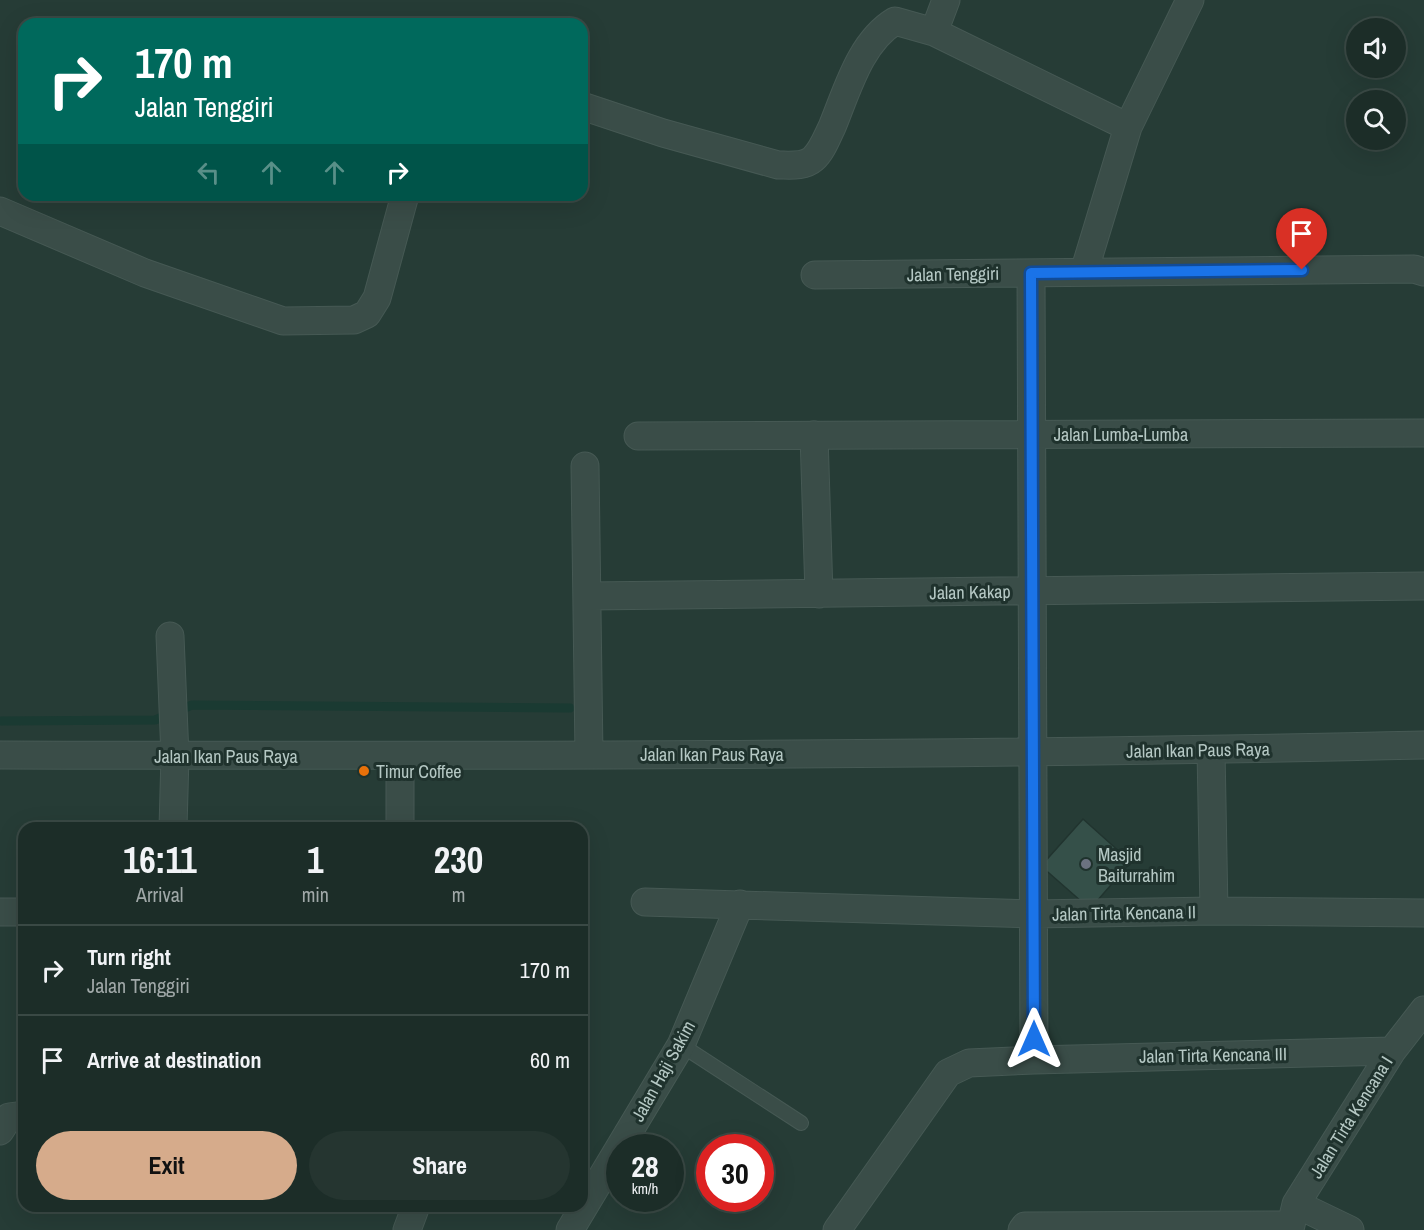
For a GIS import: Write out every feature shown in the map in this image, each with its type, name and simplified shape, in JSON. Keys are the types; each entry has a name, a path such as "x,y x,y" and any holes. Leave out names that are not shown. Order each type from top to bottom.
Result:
{"street":[{"path":"885,27 889,0"},
{"path":"934,32 946,0"},
{"path":"1084,272 1128,127 1190,0"},
{"path":"588,108 663,133 778,165 797,166 813,160 823,145 858,67 875,38 885,27 895,21 934,32 1128,127"},
{"path":"0,211 145,273 283,321 354,320 367,314 377,298 403,201"},
{"name":"Jalan Tenggiri","path":"815,275 1419,271"},
{"path":"1031,273 1034,1060"},
{"name":"Jalan Lumba-Lumba","path":"638,436 1424,433"},
{"path":"814,435 819,594"},
{"path":"585,466 589,755"},
{"name":"Jalan Kakap","path":"588,596 1424,586"},
{"path":"170,636 174,745 173,822"},
{"name":"Jalan Ikan Paus Raya","path":"0,755 174,745 400,756 1033,753 1424,745"},
{"path":"1211,750 1215,911"},
{"path":"400,756 400,822"},
{"name":"Jalan Tirta Kencana II","path":"645,902 1033,914 1215,911 1424,913"},
{"name":"Jalan Haji Sakim","path":"588,1200 681,1045 740,904"},
{"path":"0,912 18,912"},
{"name":"Jalan Tirta Kencana I","path":"1292,1220 1392,1051 1424,1010"},
{"name":"Jalan Tirta Kencana III","path":"837,1230 948,1073 969,1063 1392,1051"},
{"path":"0,1131 9,1118 18,1116"},
{"path":"406,1230 414,1212"},
{"name":"Jalan Haji Sakim","path":"570,1230 581,1212"},
{"path":"1022,1230 1025,1226 1146,1227 1292,1220 1350,1230"}],"lane":[{"path":"681,1045 801,1123"}],"building":[{"name":"Masjid Baiturrahim","path":"1083,819 1131,862 1090,909 1041,866"}],"waterway":[{"path":"0,721 155,720 192,705 570,708"}],"place":[{"name":"Timur Coffee","path":"364,771"},
{"name":"Masjid Baiturrahim","path":"1086,864"}],"route":[{"path":"1034,1039 1031,273 1302,270"}]}
